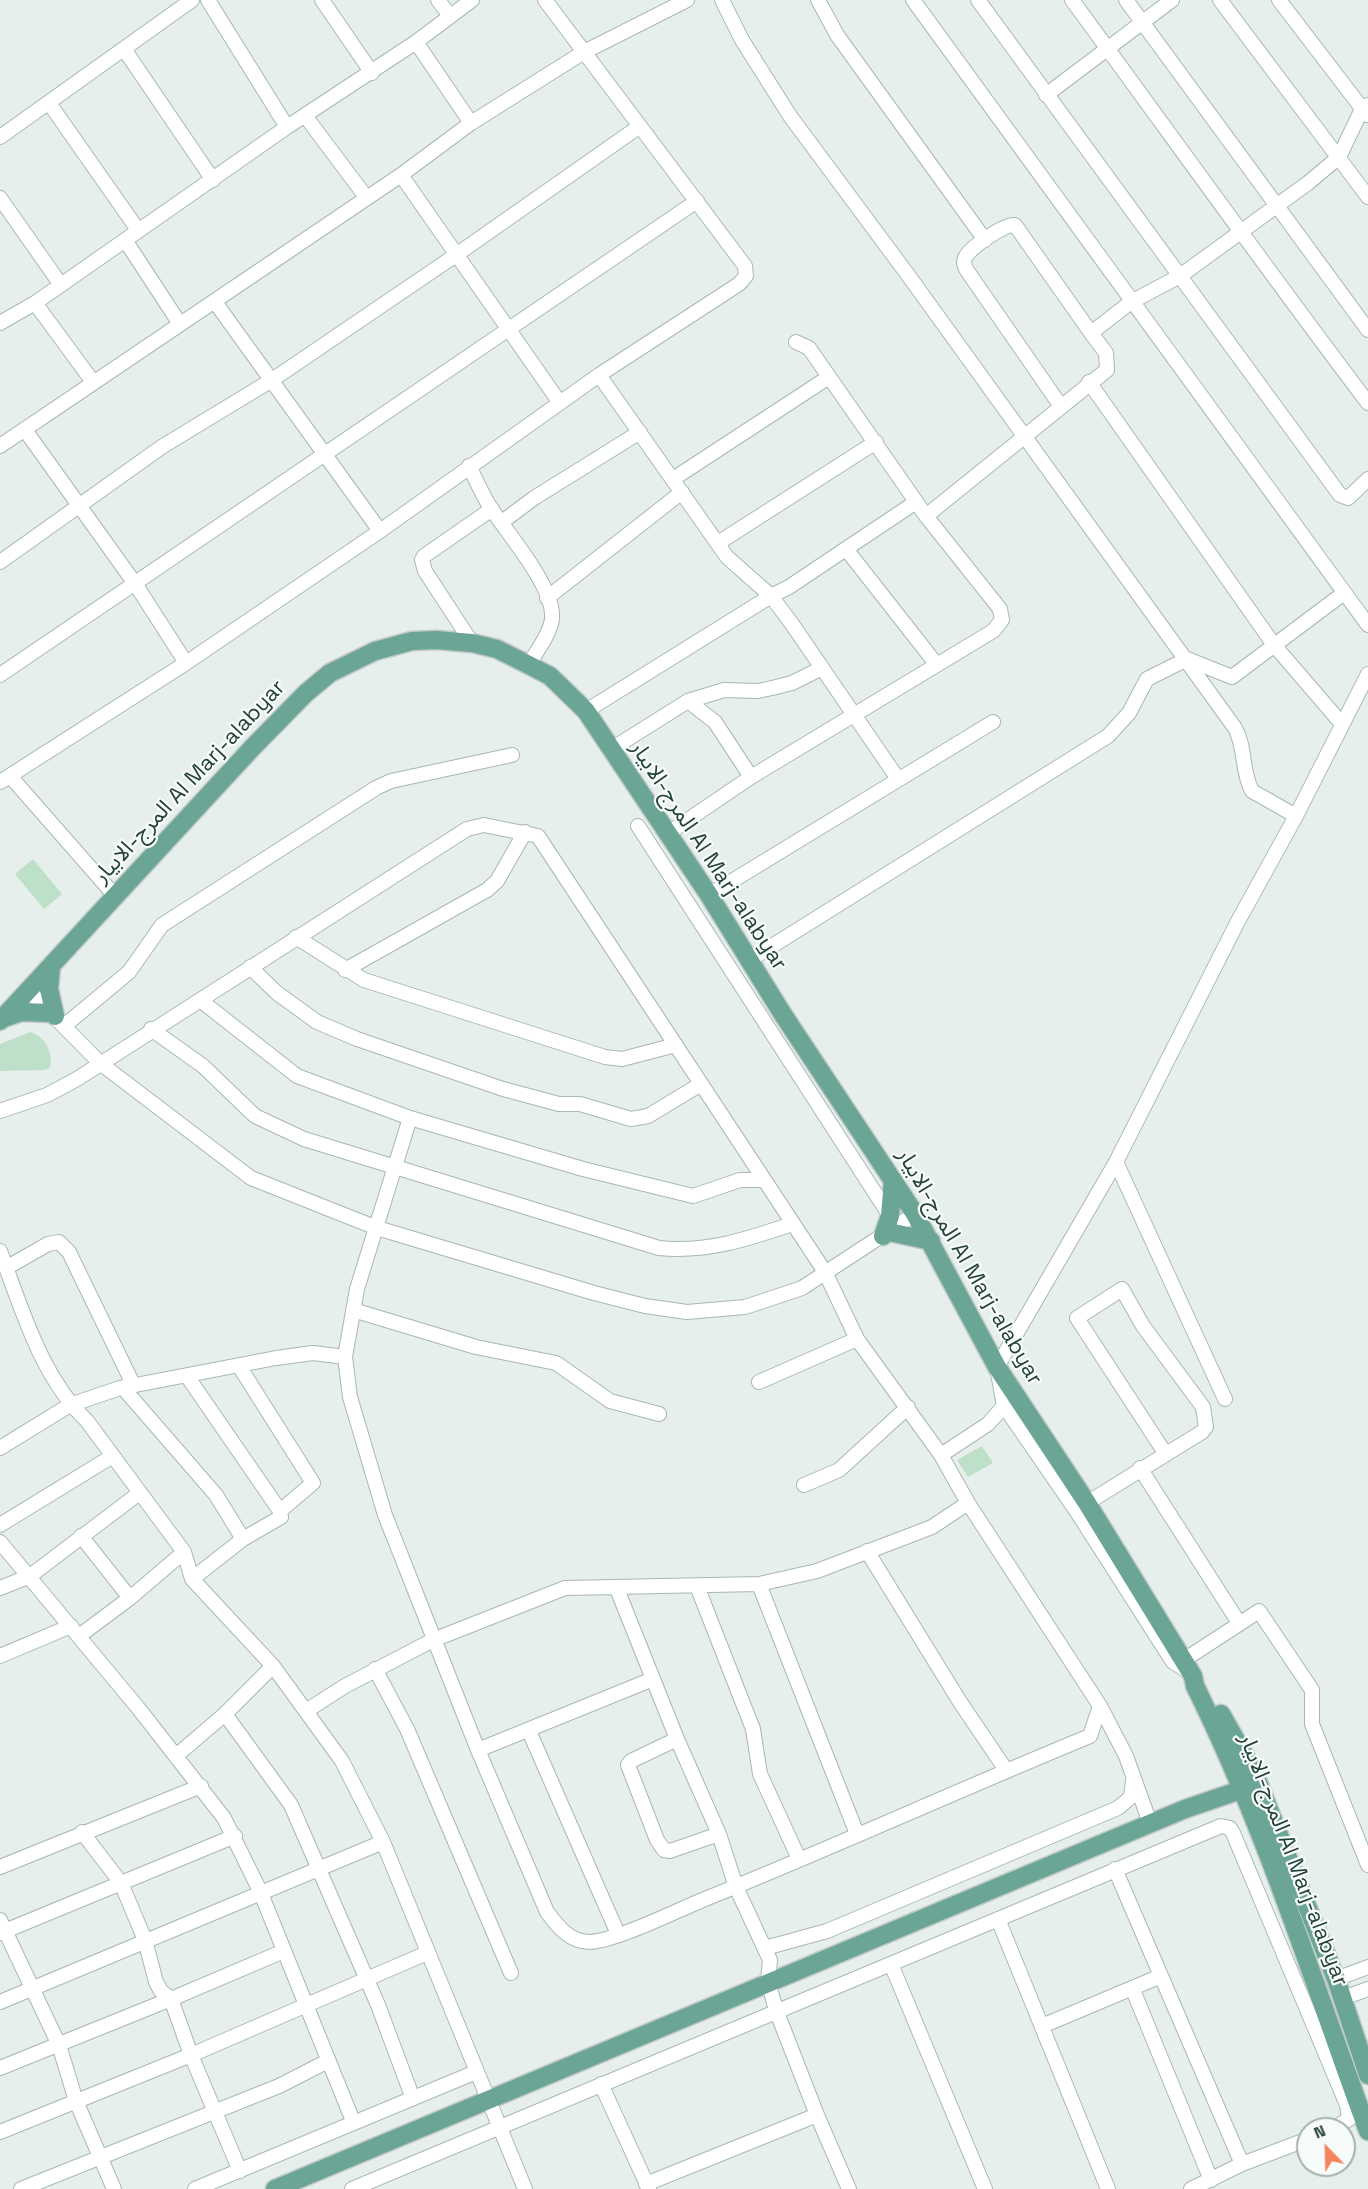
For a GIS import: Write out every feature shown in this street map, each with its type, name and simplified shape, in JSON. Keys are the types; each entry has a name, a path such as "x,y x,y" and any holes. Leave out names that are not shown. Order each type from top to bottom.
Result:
{"main road":[{"name":"المرج-الابيار Al Marj-alabyar","path":"1,1020 252,748 306,693 330,674 375,651 412,641 472,643 497,650 550,676 586,711 709,895 748,961 915,1214 997,1367 1087,1503 1189,1670 1229,1758 1248,1781 1251,1812 1318,1989 1368,2132"},
{"path":"1,1020 21,1012 57,1018 49,989 51,967"},
{"path":"893,1180 888,1228 931,1241"},
{"name":"المرج-الابيار Al Marj-alabyar","path":"1189,1670 1202,1683 1217,1707 1336,1979 1368,2075"},
{"path":"1218,1794 1227,1773 1229,1758"},
{"path":"275,2189 1248,1781"},
{"path":"1218,1794 1236,1801 1251,1812"}],"street":[{"path":"0,137 192,0"},
{"path":"208,0 287,127"},
{"path":"322,0 372,73"},
{"path":"438,0 450,16"},
{"path":"0,323 36,303 287,127 372,73 472,0"},
{"path":"116,897 5,779 186,663 380,531 599,375 739,284 747,276 745,266 545,0"},
{"path":"0,446 401,175 471,123 584,52 687,0"},
{"path":"722,0 742,40 790,116 1025,437 1090,530 1187,659 1241,739 1242,763 1252,791 1296,816"},
{"path":"818,0 837,35 985,240"},
{"path":"978,0 1340,495 1348,498 1368,479"},
{"path":"1072,0 1178,142 1240,234 1368,403"},
{"path":"1126,0 1368,330"},
{"path":"1046,95 1172,0"},
{"path":"1220,0 1368,197"},
{"path":"1091,333 1131,302 1180,276 1240,234 1339,157 1366,110 1279,0"},
{"path":"919,2 1131,302 1368,625"},
{"path":"416,42 471,123"},
{"path":"124,49 213,180"},
{"path":"49,103 138,230"},
{"path":"306,117 366,197"},
{"path":"0,562 163,446 272,380 640,126"},
{"path":"401,175 560,403"},
{"path":"0,198 61,285"},
{"path":"0,675 136,585 697,201"},
{"path":"926,516 1025,437 1060,405 1107,370 1106,353 1015,225 1004,226 967,255 964,266 1060,405"},
{"path":"125,240 180,324"},
{"path":"215,302 380,531"},
{"path":"36,303 93,382"},
{"path":"667,834 751,777 993,631 1000,624 1002,616 979,580 926,516 809,348 795,342"},
{"path":"599,375 736,567 771,596 898,779"},
{"path":"673,479 829,377"},
{"path":"1089,382 1274,645 1342,724"},
{"path":"24,430 136,585 186,663"},
{"path":"502,522 534,498 640,432"},
{"path":"718,543 876,442"},
{"path":"469,466 492,509 525,555 547,598 552,620 529,664"},
{"path":"547,598 682,492"},
{"path":"586,711 789,587 916,502"},
{"path":"472,643 425,571 422,560 424,556 492,509"},
{"path":"846,549 937,665"},
{"path":"748,961 1080,756 1108,735 1129,713 1147,679 1187,659 1233,677 1344,592"},
{"path":"610,750 688,701 724,690 758,691 772,688 792,683 822,668"},
{"path":"1368,674 1296,816 1237,922 1116,1162 997,1367 1005,1406 1077,1512 1173,1662 1189,1670 1239,1623 1259,1611 1312,1690 1312,1724 1368,1865"},
{"path":"688,701 715,722 751,777"},
{"path":"709,895 993,722"},
{"path":"57,1018 129,972 162,925 376,788 392,782 512,755"},
{"path":"0,1112 47,1095 100,1063 467,829 484,825 538,836 825,1272 857,1339 941,1455 968,1503 1100,1706 1119,1743 1150,1823"},
{"path":"638,826 764,1024 888,1228"},
{"path":"345,970 487,890 497,881 525,832"},
{"path":"296,936 345,970 364,980 605,1057 622,1059 676,1045"},
{"path":"250,967 277,993 317,1022 357,1039 493,1086 559,1104 580,1104 632,1119 648,1116 701,1084"},
{"path":"29,991 100,1063 242,1173 259,1182 377,1228 645,1306 687,1312 734,1308 765,1301 802,1288 888,1228 915,1214"},
{"path":"200,1000 297,1076 410,1118 583,1169 693,1196 740,1180 764,1180"},
{"path":"764,1024 782,1013"},
{"path":"151,1029 203,1066 244,1108 264,1122 304,1139 659,1248 725,1245 792,1224"},
{"path":"410,1118 360,1277 353,1310 345,1357 353,1412 385,1515 433,1640 547,1912 561,1930 575,1938 590,1942 618,1934 736,1887 1005,1770 1090,1736 1119,1743"},
{"path":"1116,1162 1226,1399"},
{"path":"6,1268 48,1244 59,1242 69,1252 131,1380 124,1389"},
{"path":"0,1251 36,1344 70,1405 87,1421 138,1494 184,1552 192,1579 273,1666 342,1761 383,1842 525,2189"},
{"path":"1087,1503 1140,1468 1202,1432 1206,1427 1203,1407 1143,1326 1122,1289 1077,1318 1165,1453"},
{"path":"353,1310 477,1347 556,1363 610,1401 659,1413"},
{"path":"759,1382 857,1339"},
{"path":"0,1448 70,1405 120,1388 276,1358 313,1353 345,1357"},
{"path":"239,1366 313,1483 280,1511"},
{"path":"187,1376 280,1511 281,1517 243,1539 192,1579"},
{"path":"124,1389 216,1495 243,1539"},
{"path":"941,1455 988,1425 1005,1406"},
{"path":"804,1485 839,1470 908,1407"},
{"path":"0,1525 111,1457"},
{"path":"1140,1468 1239,1623"},
{"path":"0,1588 30,1576 138,1494"},
{"path":"306,1712 375,1669 433,1640 565,1588 617,1589 759,1584 817,1571 932,1527 968,1503"},
{"path":"81,1536 130,1598"},
{"path":"0,1542 177,1755 235,1836 261,1891 353,2121"},
{"path":"867,1551 960,1702 1005,1770"},
{"path":"0,1656 75,1631 130,1598 184,1552"},
{"path":"759,1584 857,1834"},
{"path":"697,1586 753,1729 760,1774 799,1859"},
{"path":"617,1589 677,1739 719,1834 736,1887 770,1960 768,1981 777,2010 816,2115 849,2189"},
{"path":"177,1755 225,1714 273,1666"},
{"path":"375,1669 407,1729 511,1973"},
{"path":"478,1750 653,1679"},
{"path":"1090,1736 1100,1706"},
{"path":"225,1714 291,1805 366,1978 412,2096"},
{"path":"529,1731 618,1934"},
{"path":"677,1739 631,1761 628,1765 657,1840 664,1850 670,1851 719,1834"},
{"path":"765,1948 827,1931 1118,1808 1131,1797 1134,1779"},
{"path":"0,1867 82,1832 201,1786"},
{"path":"352,2189 1216,1827 1230,1828 1347,2105 1349,2117"},
{"path":"82,1832 121,1883 145,1940 156,1982 161,1991 171,2000 191,2055 240,2171"},
{"path":"114,2189 75,2101 59,2045 2,1928 121,1883 235,1836"},
{"path":"0,2002 261,1891 383,1842"},
{"path":"1115,1869 1242,2164"},
{"path":"998,1919 1105,2188"},
{"path":"0,2068 171,2000 284,1951"},
{"path":"0,2132 191,2055 427,1953"},
{"path":"891,1964 985,2189"},
{"path":"1336,1979 1368,1967"},
{"path":"1042,2026 1133,1990 1161,1976"},
{"path":"1343,1998 1368,1989"},
{"path":"1133,1990 1211,2180"},
{"path":"21,2189 279,2086 328,2061"},
{"path":"195,2189 412,2096 476,2072"},
{"path":"602,2084 647,2186 816,2115"},
{"path":"1191,2189 1242,2164 1296,2144"}],"green space":[{"path":"33,859 62,894 44,909 15,874"},
{"path":"30,1032 40,1037 47,1046 51,1062 50,1068 0,1071 0,1044"},
{"path":"982,1446 993,1463 968,1477 957,1460"}]}
